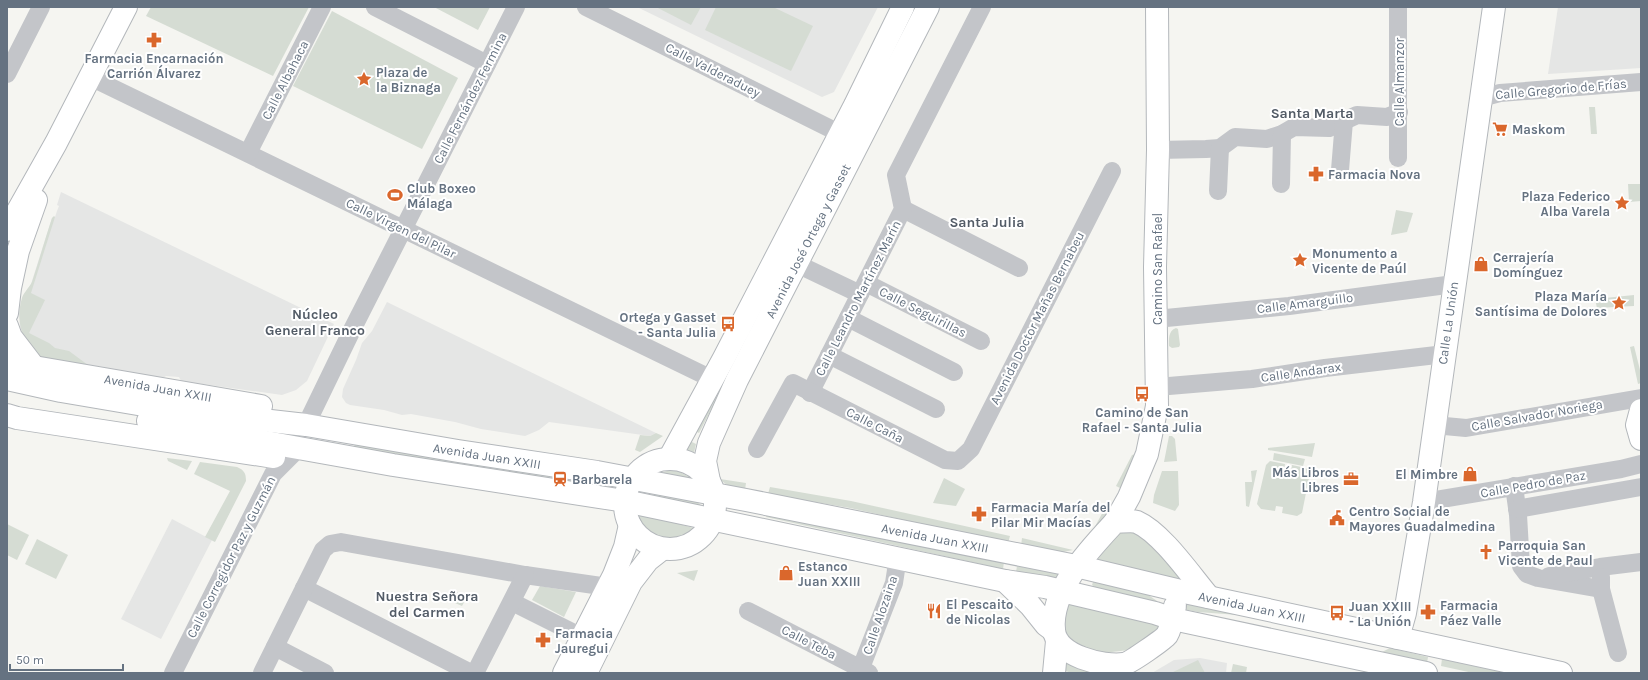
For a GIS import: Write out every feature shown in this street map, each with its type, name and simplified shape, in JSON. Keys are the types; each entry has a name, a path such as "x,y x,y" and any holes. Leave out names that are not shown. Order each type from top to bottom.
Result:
{"main road":[{"path":"7,230 56,143 126,7"},
{"name":"Avenida José Ortega y Gasset","path":"669,459 840,133 903,7"},
{"name":"Avenida José Ortega y Gasset","path":"713,520 716,507 705,461 709,443 737,380 928,7"},
{"name":"Camino San Rafael","path":"1055,636 1054,618 1062,591 1076,566 1115,522 1132,491 1147,454 1157,406 1155,267 1158,150 1157,7"},
{"name":"Calle La Unión","path":"1398,638 1406,613 1424,502 1494,7"},
{"path":"7,313 18,251 56,143"},
{"path":"7,326 11,338 34,367"},
{"name":"Avenida Juan XXIII","path":"7,359 34,367 271,408 306,425"},
{"name":"Avenida Juan XXIII","path":"7,379 61,391 173,410 306,425 633,479 712,488 1076,566 1179,591 1561,673"},
{"name":"Avenida Juan XXIII","path":"7,394 60,406 393,465 625,501 1005,581 1062,591 1156,613 1173,619 1426,673"},
{"path":"1641,410 1637,425 1641,439"},
{"name":"Avenida Juan XXIII","path":"7,415 17,418 273,457 299,448"},
{"path":"299,448 306,425"},
{"path":"712,488 702,472 692,464 681,460 669,459 655,462 643,469 633,479 625,501 626,513 635,534 643,541 662,549 683,548 702,538 713,520"},
{"path":"1115,522 1136,521 1152,532 1168,548 1209,597"},
{"path":"564,673 614,575 626,547 630,525"},
{"path":"586,673 631,582 648,560 662,549"},
{"path":"1005,581 1030,605 1055,636 1074,655 1089,661 1121,668 1166,636 1173,619 1179,591"},
{"path":"1054,673 1055,636"},
{"path":"1351,657 1378,648 1398,638"}],"street":[{"path":"7,74 11,55 41,7"},
{"name":"Calle Albahaca","path":"248,154 322,7"},
{"path":"374,7 487,64"},
{"name":"Calle Fernández Fermina","path":"306,425 325,384 516,7"},
{"name":"Calle Valderaduey","path":"586,7 840,133"},
{"name":"Calle Leandro Martínez Marín","path":"810,393 903,210 896,175 982,7"},
{"name":"Calle Almanzor","path":"1398,7 1398,158"},
{"name":"Calle Virgen del Pilar","path":"90,77 712,379"},
{"name":"Calle Gregorio de Frías","path":"1481,98 1500,93 1641,82"},
{"path":"1158,150 1220,148 1235,138 1267,139 1282,134 1294,127 1329,128 1357,115 1387,117 1399,112"},
{"path":"1340,170 1344,121"},
{"path":"1281,184 1282,134"},
{"path":"1218,191 1220,148"},
{"name":"Avenida Doctor Mañas Bernabeu","path":"958,461 971,449 1112,171"},
{"path":"903,210 1020,268"},
{"name":"Calle Seguirillas","path":"797,264 863,289 980,341"},
{"name":"Calle Amarguillo","path":"1156,319 1296,305 1454,284"},
{"path":"848,318 954,372"},
{"name":"Calle Andarax","path":"1157,387 1252,379 1325,368 1445,354"},
{"path":"830,355 936,409"},
{"name":"Calle Caña","path":"757,449 793,384 945,460 958,461"},
{"name":"Calle Salvador Noriega","path":"1434,425 1466,428 1641,398"},
{"name":"Calle Corregidor Paz y Guzmán","path":"172,673 273,474 299,448"},
{"name":"Calle Pedro de Paz","path":"1424,502 1621,469 1641,464"},
{"path":"1514,486 1521,566 1527,574 1538,578 1602,590"},
{"name":"Calle Pedro de Paz","path":"1517,509 1641,487"},
{"path":"262,673 323,550 330,544 341,542 525,575 608,587"},
{"name":"Calle Alozaina","path":"863,672 894,583 896,570 895,557"},
{"path":"1538,578 1600,567 1641,562"},
{"path":"1600,567 1602,590 1618,652"},
{"path":"475,673 525,575"},
{"path":"304,588 471,673"},
{"path":"512,602 582,637"},
{"name":"Calle Teba","path":"748,611 863,672"},
{"path":"275,647 325,673"}],"shaded area":[{"path":"151,7 309,7 273,76 146,16"},
{"path":"434,7 490,7 478,30"},
{"path":"637,7 878,7 834,92 822,97"},
{"path":"656,7 701,7 691,25"},
{"path":"716,7 773,7 813,26 791,71 705,30"},
{"path":"1558,7 1641,7 1641,68 1548,74"},
{"path":"332,11 458,78 422,149 293,86"},
{"path":"1589,107 1595,107 1597,134 1591,134"},
{"path":"1628,184 1641,184 1641,201 1629,202"},
{"path":"61,192 334,324 307,381 296,390 282,395 181,381 179,377 166,376 163,378 107,370 104,367 87,366 39,354 23,334 20,326 19,313 23,296 31,284 52,218 55,217 59,206 57,205"},
{"path":"1396,210 1413,213 1407,232 1391,235"},
{"path":"54,216 55,217 31,293 45,300 29,333 49,343 55,348 69,351 88,365 87,366 49,361 37,354 31,348 22,333 20,324 19,316 22,298 32,282 52,218"},
{"name":"Plaza María Santísima de Dolores","path":"1634,295 1634,306 1597,308 1595,299"},
{"name":"Barbarela","path":"387,302 656,433 650,436 549,422 539,430 525,436 481,429 455,422 411,414 402,415 384,410 350,405 346,403 342,397 343,389 362,343 372,331"},
{"path":"1173,329 1178,329 1180,345 1179,347 1172,348 1169,346 1170,336"},
{"name":"Plaza María Santísima de Dolores","path":"1634,346 1641,374 1641,383 1638,384 1630,347"},
{"path":"730,364 734,366 699,433 695,431"},
{"path":"656,433 663,436 640,452 635,450 640,435 650,436"},
{"path":"1169,436 1172,436 1175,439 1177,461 1164,462"},
{"path":"688,440 696,444 693,457 684,452"},
{"path":"355,443 589,481 588,486 354,447"},
{"path":"1315,443 1312,457 1268,450 1268,448"},
{"path":"1274,453 1305,459 1303,466 1273,460"},
{"path":"1136,454 1124,490 1116,486 1132,455"},
{"path":"167,458 192,461 187,470 168,461"},
{"path":"1270,461 1285,464 1284,470 1291,471 1292,465 1306,468 1310,473 1302,513 1297,516 1282,513 1283,507 1276,506 1275,511 1261,509 1257,504 1266,465"},
{"path":"200,462 237,467 244,472 246,476 246,481 215,542 205,537 230,491 194,474"},
{"path":"1257,470 1249,507 1246,506 1245,482 1252,482 1251,471"},
{"path":"667,471 678,471 693,479 656,475"},
{"path":"1162,471 1178,471 1179,505 1175,511 1153,503 1154,495"},
{"path":"944,478 965,489 956,506 933,503"},
{"path":"720,479 746,483 745,490 728,485"},
{"path":"770,487 851,501 1010,536 1008,543 850,508 768,494"},
{"path":"651,494 697,502 702,506 656,498"},
{"path":"1105,508 1112,513 1091,534"},
{"path":"767,514 1004,562 1003,569 766,517"},
{"path":"638,515 658,518 697,529 680,539 671,541 663,540 655,538 648,533 642,525"},
{"path":"172,519 212,540 161,639 121,619"},
{"path":"7,524 29,535 17,560 7,555"},
{"path":"1130,529 1143,535 1152,547 1182,578 1182,582 1094,563 1114,537 1119,533"},
{"path":"1022,538 1073,550 1058,553 1021,546"},
{"path":"37,539 68,555 56,579 25,564"},
{"path":"1017,566 1058,574 1055,580 1016,572"},
{"path":"698,570 694,581 677,573"},
{"path":"1093,582 1147,594 1157,601 1154,603 1099,590 1092,585"},
{"path":"540,586 576,592 564,617 532,600"},
{"path":"452,590 467,597 462,606 448,600"},
{"path":"1181,602 1237,613 1238,615 1198,612 1183,609"},
{"path":"1068,604 1161,623 1159,632 1129,650 1103,653 1086,649 1073,643 1064,634 1063,613"},
{"path":"1390,648 1428,657 1427,663 1382,652"},
{"path":"1200,658 1227,663 1226,673 1152,673 1174,660"},
{"path":"1442,659 1506,673 1473,673 1441,666"},
{"path":"1198,660 1205,673 1171,673"},
{"path":"1064,662 1082,669 1105,673 1072,673 1062,670"},
{"path":"1233,664 1247,667 1246,673 1231,673"}],"place":[{"name":"Farmacia Encarnación Carrión Álvarez","path":"154,40"},
{"name":"Plaza de la Biznaga","path":"364,79"},
{"name":"Maskom","path":"1500,129"},
{"name":"Farmacia Nova","path":"1316,174"},
{"name":"Club Boxeo Málaga","path":"395,195"},
{"name":"Plaza Federico Alba Varela","path":"1622,203"},
{"name":"Monumento a Vicente de Paúl","path":"1300,260"},
{"name":"Cerrajería Domínguez","path":"1481,264"},
{"name":"Plaza María Santísima de Dolores","path":"1619,303"},
{"name":"Ortega y Gasset - Santa Julia","path":"728,324"},
{"name":"Camino de San Rafael - Santa Julia","path":"1142,394"},
{"name":"El Mimbre","path":"1470,474"},
{"name":"Barbarela","path":"560,479"},
{"name":"Más Libros Libres","path":"1351,479"},
{"name":"Farmacia María del Pilar Mir Macías","path":"979,514"},
{"name":"Centro Social de Mayores Guadalmedina","path":"1337,518"},
{"name":"Parroquia San Vicente de Paul","path":"1486,552"},
{"name":"Estanco Juan XXIII","path":"786,573"},
{"name":"El Pescaito de Nicolas","path":"934,611"},
{"name":"Farmacia Páez Valle","path":"1428,612"},
{"name":"Juan XXIII - La Unión","path":"1337,613"},
{"name":"Farmacia Jauregui","path":"543,640"}],"district":[{"name":"Santa Marta","path":"1312,113"},
{"name":"Santa Julia","path":"987,222"},
{"name":"Núcleo General Franco","path":"315,322"},
{"name":"Nuestra Señora del Carmen","path":"427,604"}]}
